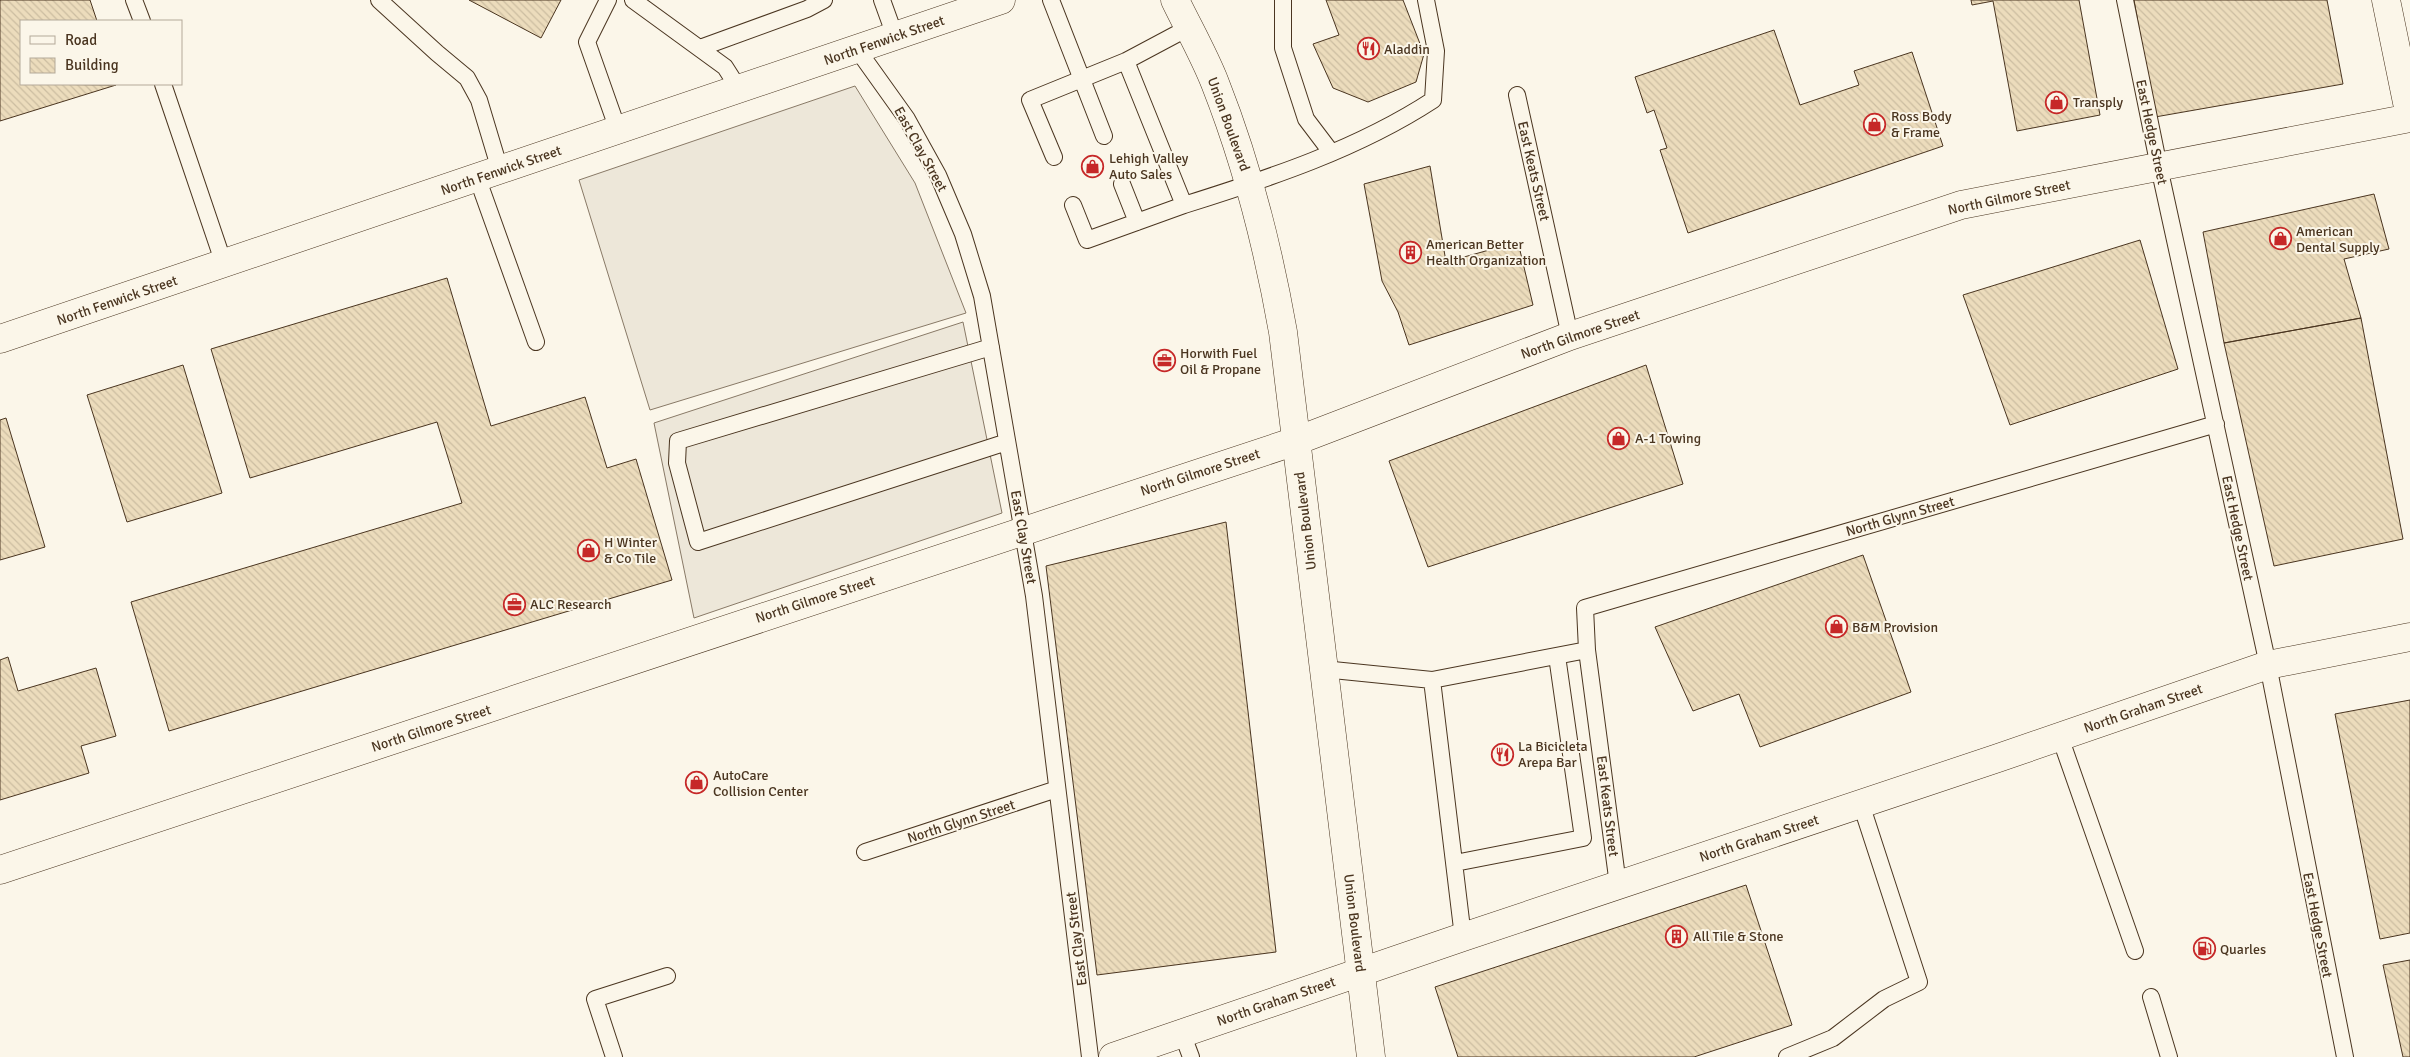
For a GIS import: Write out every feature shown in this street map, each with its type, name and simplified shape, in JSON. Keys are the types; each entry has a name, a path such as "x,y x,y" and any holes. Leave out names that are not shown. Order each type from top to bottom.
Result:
{"street":[{"name":"North Fenwick Street","path":"0,339 1001,0"},
{"name":"Union Boulevard","path":"1176,0 1214,81 1250,184 1272,268 1296,440 1371,1057"},
{"path":"2386,0 2410,118"},
{"name":"North Gilmore Street","path":"0,870 1296,440 1570,336 1961,206 2410,118"},
{"name":"North Graham Street","path":"1113,1057 1187,1045 1361,972 1463,936 1861,804 2268,665 2410,637"}],"lane":[{"path":"134,0 142,20"},
{"path":"379,0 436,53 467,78 479,100 489,174 536,342"},
{"path":"608,0 587,42 618,130"},
{"path":"633,0 725,67 739,89"},
{"path":"700,48 807,9 824,0"},
{"path":"882,0 895,36"},
{"path":"1051,0 1104,136"},
{"path":"1282,0 1282,48 1306,119 1332,152"},
{"path":"1073,205 1087,240 1184,205 1250,184 1371,136 1404,120 1433,100 1436,51 1426,0"},
{"name":"East Hedge Street","path":"2125,0 2159,166 2268,665 2345,1057"},
{"path":"1054,157 1030,100 1126,62 1188,28"},
{"name":"East Clay Street","path":"857,49 907,119 938,175 963,234 980,287 1034,596 1090,1057"},
{"path":"1126,62 1184,205"},
{"path":"163,85 224,264"},
{"name":"East Keats Street","path":"1517,95 1570,336"},
{"path":"1122,184 1137,222"},
{"path":"991,347 678,441 677,463 698,542 1007,442"},
{"name":"North Glynn Street","path":"1585,608 2216,424"},
{"name":"East Keats Street","path":"1585,608 1587,650 1618,884"},
{"path":"1323,669 1432,680 1587,650"},
{"path":"1455,863 1583,838 1557,656"},
{"path":"1432,680 1463,936"},
{"path":"2060,737 2135,951"},
{"name":"North Glynn Street","path":"865,852 1057,789"},
{"path":"1787,1057 1833,1038 1884,999 1918,982 1861,804"},
{"path":"614,1057 595,999 667,976"},
{"path":"2151,997 2170,1057"}],"shaded area":[{"path":"855,86 915,183 966,313 650,410 579,180"},
{"path":"963,322 1002,513 694,618 654,423"}],"building":[{"path":"0,0 90,0 97,20 20,20 20,85 116,85 0,121"},
{"path":"469,0 561,0 541,38"},
{"name":"Aladdin","path":"1326,0 1403,0 1424,54 1416,82 1368,102 1333,88 1313,44 1339,35"},
{"path":"1971,0 2079,0 2100,115 2017,131 1993,1 1972,5"},
{"path":"2134,0 2327,0 2343,84 2155,117"},
{"path":"1774,30 1800,105 1859,85 1854,71 1912,52 1943,146 1688,233 1660,150 1667,148 1654,110 1647,113 1635,77"},
{"name":"American Better Health Organization","path":"1430,166 1446,262 1518,242 1533,305 1409,345 1398,312 1382,281 1364,184"},
{"path":"2374,194 2389,249 2344,259 2361,318 2224,343 2203,232"},
{"path":"2140,240 2178,369 2010,425 1963,295"},
{"path":"447,278 491,426 585,397 607,468 636,459 672,580 169,731 131,602 462,503 437,422 250,478 211,349"},
{"path":"2361,318 2403,539 2274,566 2224,343"},
{"path":"183,365 222,493 127,522 87,395"},
{"path":"1646,365 1683,484 1428,567 1389,461"},
{"path":"6,418 45,547 0,560 0,420"},
{"path":"1226,522 1276,952 1097,975 1046,566"},
{"path":"1863,555 1911,692 1760,747 1739,694 1693,711 1655,627"},
{"path":"8,657 18,691 96,668 116,736 81,746 89,773 0,800 0,660"},
{"path":"2410,700 2410,933 2380,939 2335,714"},
{"name":"All Tile & Stone","path":"1746,885 1792,1025 1694,1057 1458,1057 1435,987"},
{"path":"2410,960 2410,1057 2403,1057 2383,965"}],"place":[{"name":"Aladdin","path":"1368,49"},
{"name":"Transply","path":"2057,102"},
{"name":"Ross Body & Frame","path":"1875,124"},
{"name":"Lehigh Valley Auto Sales","path":"1093,166"},
{"name":"American Dental Supply","path":"2280,239"},
{"name":"American Better Health Organization","path":"1410,252"},
{"name":"Horwith Fuel Oil & Propane","path":"1164,361"},
{"name":"A-1 Towing","path":"1619,438"},
{"name":"H Winter & Co Tile","path":"588,550"},
{"name":"ALC Research","path":"514,604"},
{"name":"B&M Provision","path":"1836,627"},
{"name":"La Bicicleta Arepa Bar","path":"1502,754"},
{"name":"AutoCare Collision Center","path":"697,783"},
{"name":"All Tile & Stone","path":"1677,936"},
{"name":"Quarles","path":"2204,949"}]}
